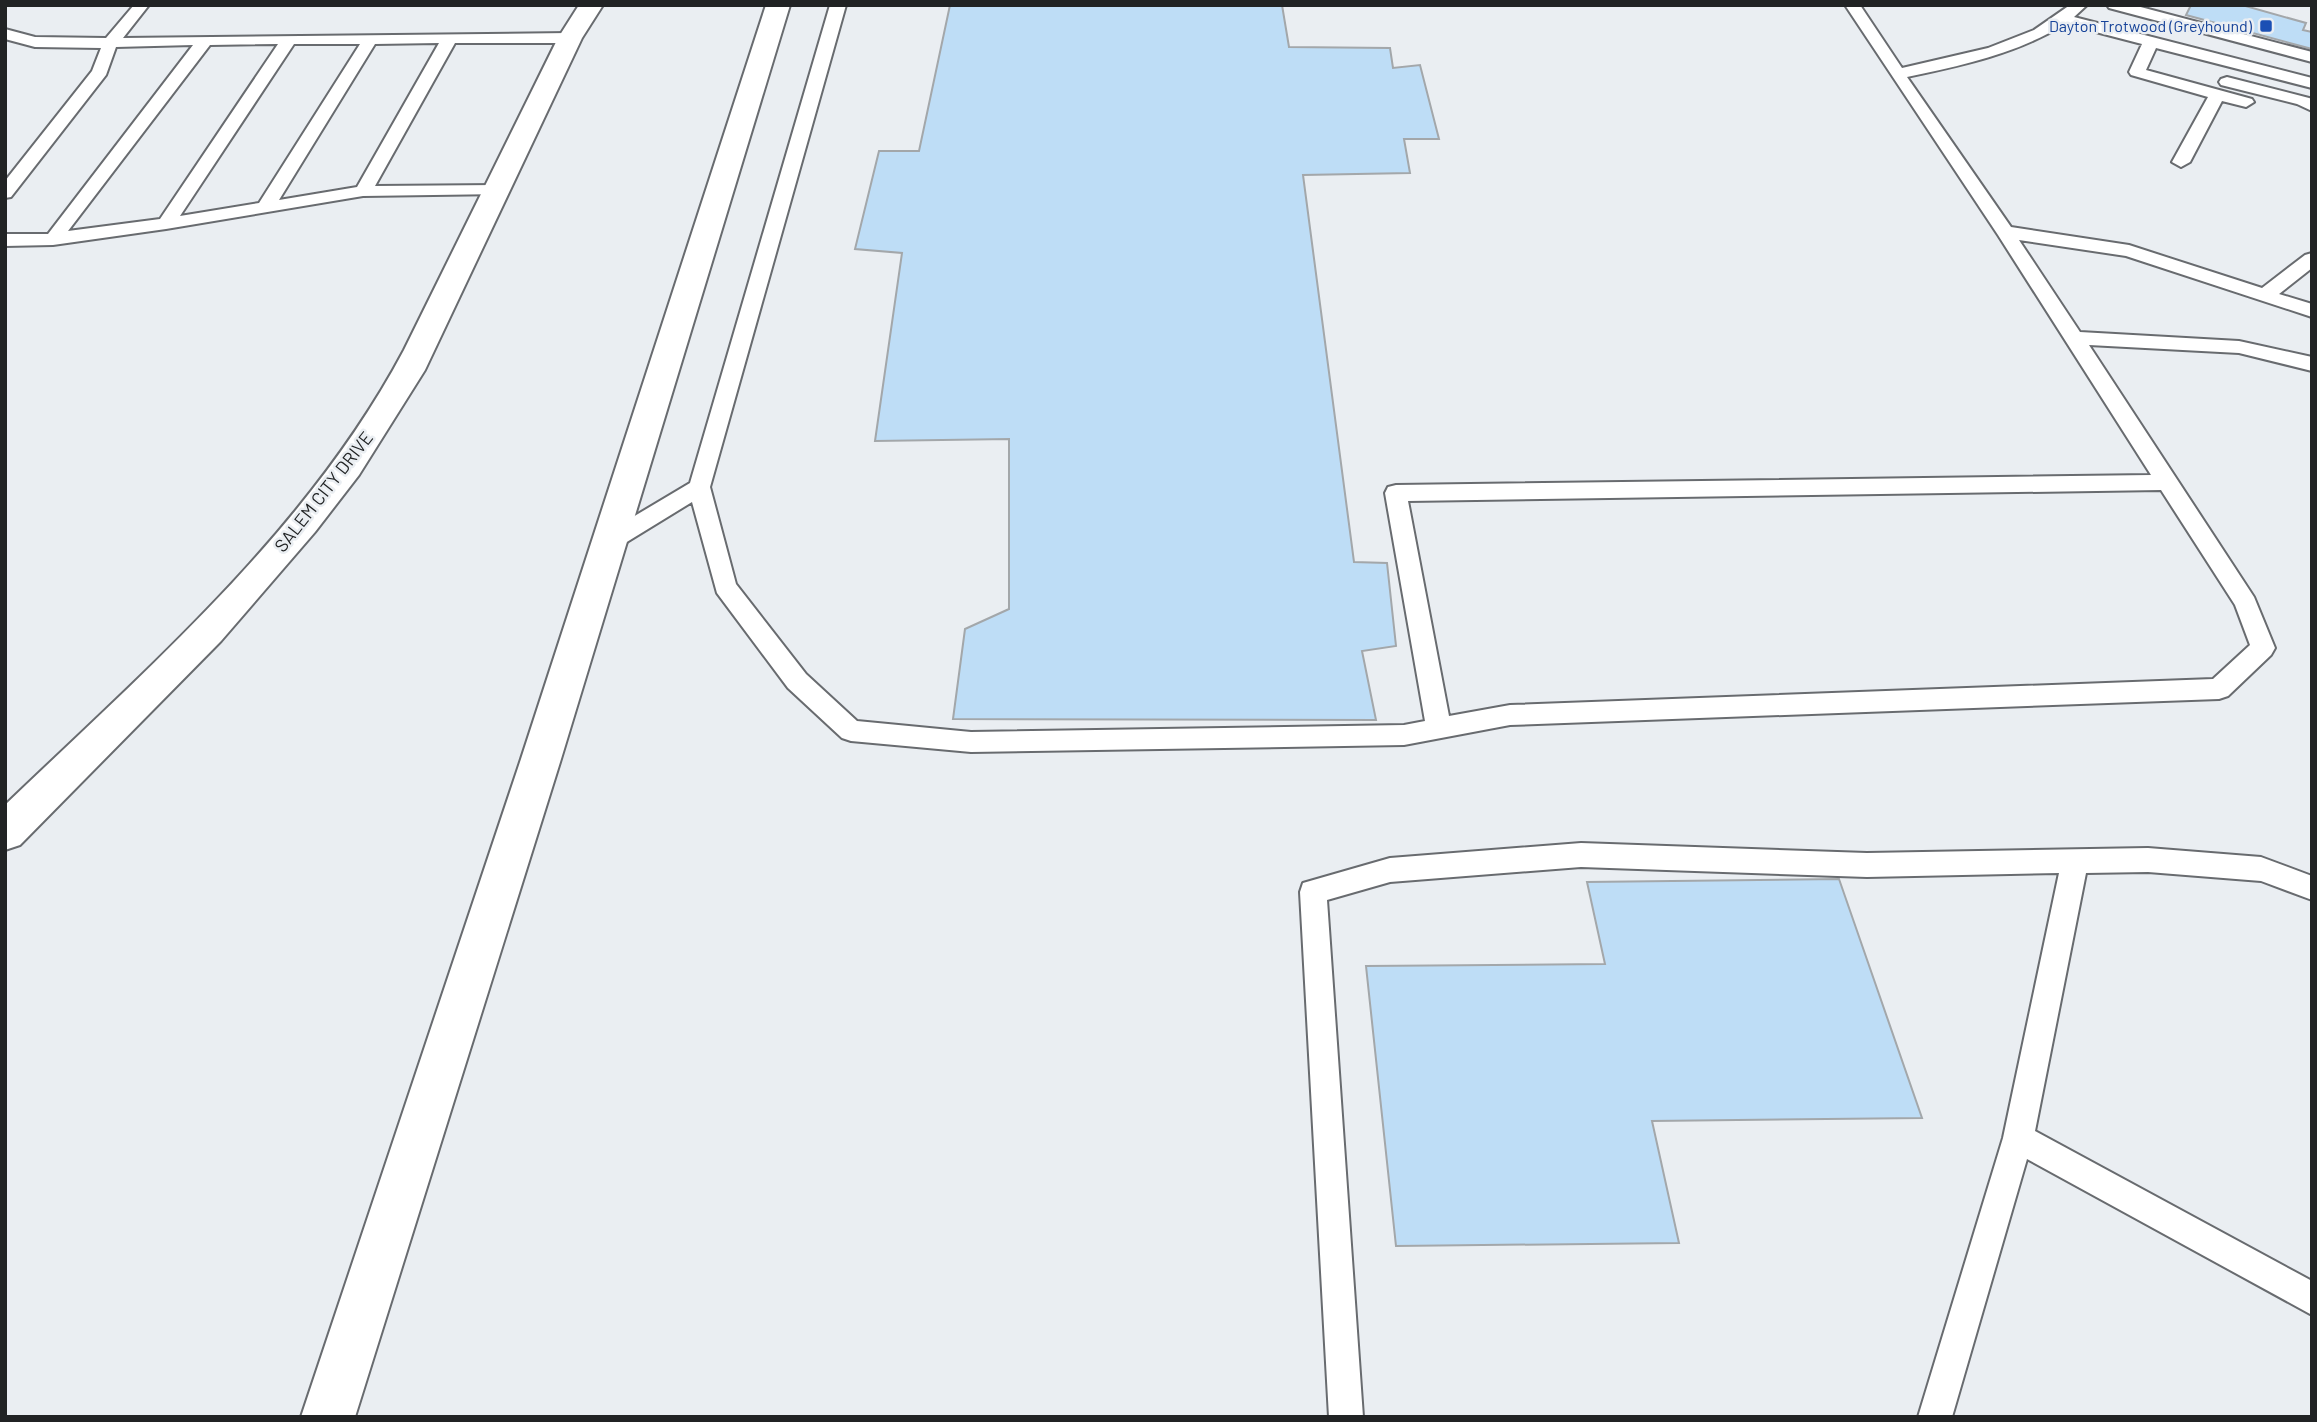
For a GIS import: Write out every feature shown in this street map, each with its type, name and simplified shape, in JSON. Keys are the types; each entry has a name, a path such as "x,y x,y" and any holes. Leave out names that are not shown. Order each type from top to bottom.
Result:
{"street":[{"name":"SALEM CITY DRIVE","path":"5,832 189,651 277,554 347,467 388,407 428,336 570,38 590,5"},
{"path":"328,1417 778,5"}],"lane":[{"path":"5,192 100,72 110,43 142,5"},
{"path":"838,5 699,487 725,586 797,681 851,731 971,742 1404,735 1510,715 2218,689 2263,648 2246,603 2005,232 1852,5"},
{"path":"1898,74 1979,56 2038,35 2080,5"},
{"path":"2114,5 2312,57"},
{"path":"2063,19 2150,43 2193,50 2312,83"},
{"path":"5,34 35,42 110,43 570,38"},
{"path":"363,191 450,38"},
{"path":"53,239 205,40"},
{"path":"267,205 370,40"},
{"path":"166,224 288,41"},
{"path":"2150,43 2137,72 2246,102"},
{"path":"2177,83 2230,82 2303,101 2307,114"},
{"path":"2181,162 2217,95"},
{"path":"5,240 53,239 166,224 363,191 498,190"},
{"path":"2005,232 2129,251 2312,311"},
{"path":"2265,295 2312,259"},
{"path":"2073,338 2239,348 2312,364"},
{"path":"1439,728 1396,493 2167,482"},
{"path":"609,542 699,487"},
{"path":"1346,1417 1313,892 1390,870 1581,855 1867,866 2148,860 2261,869 2312,888"},
{"path":"1935,1417 2018,1138 2075,862"},
{"path":"2018,1138 2312,1299"}],"building":[{"path":"950,5 1282,5 1289,47 1390,48 1393,68 1420,65 1439,139 1404,139 1410,173 1303,175 1354,562 1387,563 1396,646 1362,651 1376,720 953,719 965,629 1009,609 1009,439 875,441 902,253 855,249 879,151 919,151"},
{"name":"Dayton Trotwood (Greyhound)","path":"2191,5 2242,5 2306,23 2303,30 2312,32 2312,49 2186,15"},
{"path":"1839,879 1922,1118 1652,1121 1679,1243 1396,1246 1366,966 1605,964 1587,882"}],"place":[{"name":"Dayton Trotwood (Greyhound)","path":"2266,26"}]}
